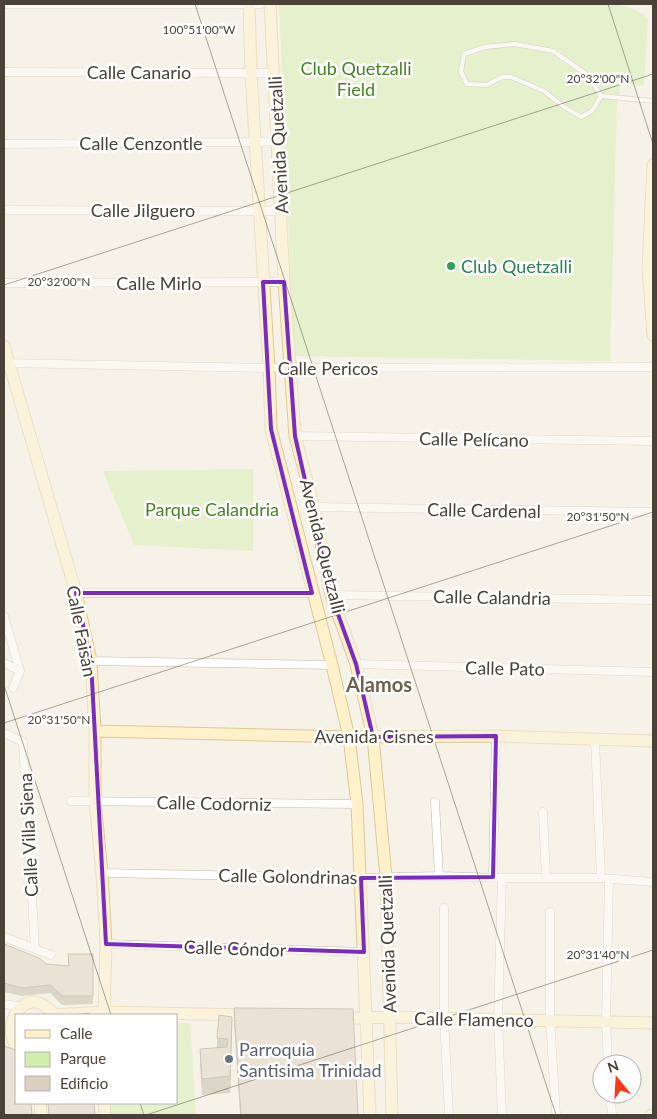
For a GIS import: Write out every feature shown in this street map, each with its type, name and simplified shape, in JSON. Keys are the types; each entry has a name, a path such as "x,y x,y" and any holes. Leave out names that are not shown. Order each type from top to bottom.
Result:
{"main road":[{"name":"Avenida Quetzalli","path":"249,4 251,72 271,428 349,737 357,804 370,1115"},
{"name":"Avenida Quetzalli","path":"270,4 284,282 295,436 314,507 331,595 356,664 373,737 386,877 392,1115"},
{"path":"653,165 648,267 653,335"},
{"name":"Calle Faisán","path":"4,346 6,363 76,593 91,661 95,731 95,801 106,944 104,1014"},
{"name":"Avenida Cisnes","path":"95,731 349,737 496,736 653,741"},
{"path":"11,1045 6,1030 12,1013 18,1006 34,1002 50,1008 54,1014"},
{"path":"178,1015 260,1016"},
{"name":"Calle Flamenco","path":"328,1017 653,1023"}],"street":[{"path":"4,4 261,4"},
{"name":"Calle Canario","path":"4,72 274,73"},
{"name":"Calle Cenzontle","path":"4,144 256,142 277,140"},
{"name":"Calle Jilguero","path":"4,210 281,211"},
{"name":"Calle Mirlo","path":"4,283 284,282"},
{"name":"Calle Pericos","path":"6,363 269,368 653,368"},
{"name":"Calle Pelícano","path":"295,436 653,441"},
{"name":"Calle Cardenal","path":"314,507 653,512"},
{"path":"76,593 312,593"},
{"name":"Calle Calandria","path":"331,595 653,600"},
{"path":"4,616 20,671 13,688"},
{"path":"91,661 332,665"},
{"path":"4,663 20,671"},
{"name":"Calle Pato","path":"356,664 653,672"},
{"name":"Calle Villa Siena","path":"4,733 23,742 35,949"},
{"path":"496,736 498,1019 502,1115"},
{"path":"596,740 605,878 608,1054"},
{"name":"Calle Codorniz","path":"72,801 357,804"},
{"path":"435,802 439,876"},
{"path":"543,812 546,878"},
{"name":"Calle Golondrinas","path":"102,873 361,878 439,876 605,878 653,882"},
{"path":"444,908 444,1018 449,1115"},
{"path":"550,912 550,1020 556,1115"},
{"path":"4,937 51,955"},
{"name":"Calle Cóndor","path":"106,944 364,952"},
{"path":"4,1004 18,1006"}],"lane":[{"path":"515,44 553,51 589,76 601,96 592,111 581,117 544,91 511,77 502,77 487,85 467,84 461,72 464,54 485,47 515,44"},
{"path":"601,96 653,102"}],"highlighted area":[{"path":"263,282 284,282 295,436 331,595 356,664 373,737 496,736 493,877 361,878 364,952 106,944 91,661 76,593 312,593 271,429"}],"green space":[{"name":"Club Quetzalli","path":"616,4 634,9 648,18 644,86 621,85 617,103 610,361 294,356 279,5"},
{"name":"Parque Calandria","path":"253,469 253,551 134,545 103,471"},
{"path":"178,1023 190,1023 196,1115 110,1115 108,1104 178,1104"}],"building":[{"path":"4,944 39,958 46,964 69,966 68,954 93,954 93,996 62,996 50,985 22,988 4,983"},
{"path":"234,1008 353,1009 358,1115 241,1115"},
{"path":"219,1015 232,1017 230,1076 202,1079 200,1049 227,1047 228,1039 217,1038"},
{"path":"4,1046 15,1050 15,1104 31,1104 32,1115 4,1115"},
{"path":"48,1104 94,1104 95,1115 49,1115"}],"place":[{"name":"Club Quetzalli","path":"451,266"},
{"name":"Parroquia Santisima Trinidad","path":"229,1059"}],"district":[{"name":"Alamos","path":"379,684"}],"park label":[{"name":"Club Quetzalli Field","path":"356,78"}]}
